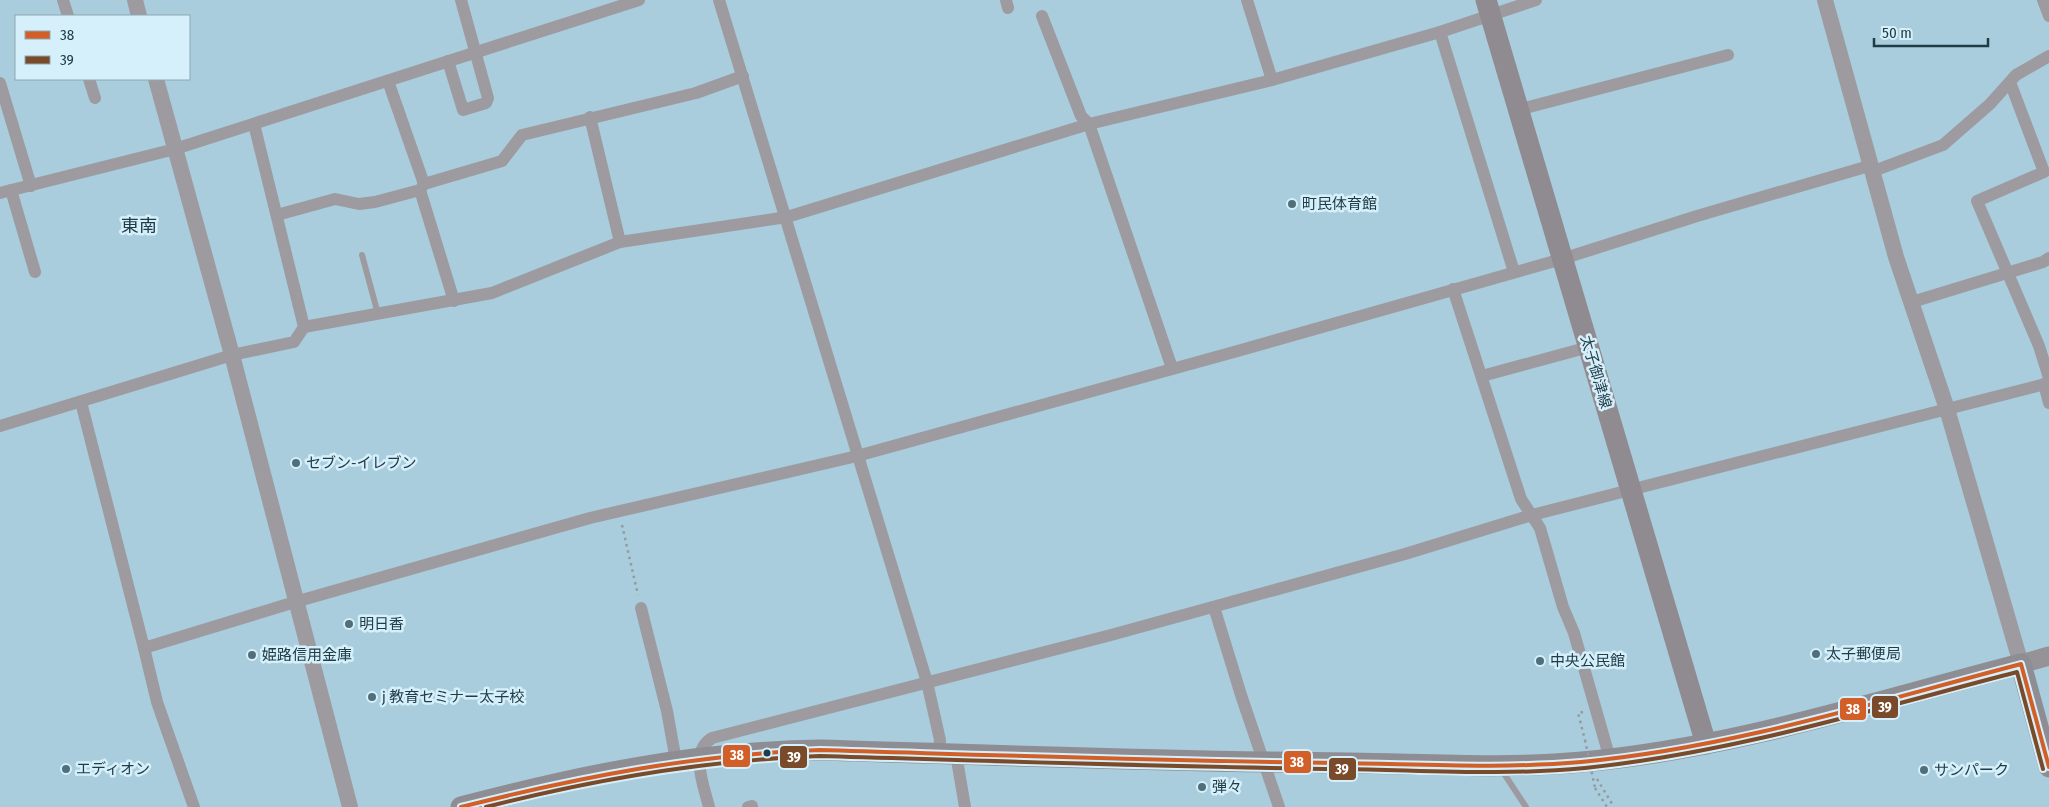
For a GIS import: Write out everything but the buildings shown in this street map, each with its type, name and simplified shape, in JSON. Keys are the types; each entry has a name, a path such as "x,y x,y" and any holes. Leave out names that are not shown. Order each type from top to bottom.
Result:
{"highway":[{"path":"461,807 574,778 699,757 764,751 1266,762 1497,764 1580,762 1706,744 1744,736 2021,664 2045,739 2049,767"}],"main road":[{"name":"太子御津線","path":"1488,8 1706,744"},
{"path":"2021,664 2049,656"}],"street":[{"path":"63,0 68,15"},
{"path":"135,0 139,15"},
{"path":"448,62 463,110 486,103 488,98 461,0"},
{"path":"35,272 6,192 175,149 639,0"},
{"path":"719,0 787,217 857,456 927,682 940,740 947,754 965,807"},
{"path":"1247,0 1272,80"},
{"path":"0,426 232,356 294,342 304,327 492,293 620,242 787,217 1089,124 1272,80 1440,32 1488,8 1536,0"},
{"path":"1825,0 1870,169 1947,409 2021,664"},
{"path":"2043,0 2049,16"},
{"path":"1042,16 1081,116 1089,124 1172,368"},
{"path":"1440,32 1514,272"},
{"path":"1517,110 1728,55"},
{"path":"144,648 295,602 619,511 857,456 1562,259 1697,216 1870,169 1943,145 1990,104 2016,75 2049,56"},
{"path":"277,214 335,199 359,204 375,202 502,162 522,135 590,117 696,93 743,76"},
{"path":"89,80 95,98"},
{"path":"156,80 232,356 350,807"},
{"path":"388,80 422,187 454,301"},
{"path":"2010,82 2048,175 1977,200 2039,346 2047,382 2049,403"},
{"path":"0,83 30,186"},
{"path":"590,117 620,242"},
{"path":"254,124 304,327"},
{"path":"1912,302 2049,258"},
{"path":"1453,289 1522,499 1540,528 1563,607 1574,633 1610,759"},
{"path":"1482,376 1589,347"},
{"path":"709,807 699,757 704,743 712,738 1214,607 1405,554 1532,515 2047,382"},
{"path":"81,402 157,702 194,807"},
{"path":"1214,607 1241,695 1266,762 1279,807"},
{"path":"641,608 667,711 676,761"}],"lane":[{"path":"362,254 378,314"},
{"path":"1497,764 1526,807"}],"path":[{"path":"619,511 641,608"},
{"path":"1584,711 1578,713 1595,788 1607,807"},
{"path":"1597,779 1614,807"}],"transit line":[{"name":"38","path":"461,807 550,786 639,769 729,756 820,750 1460,766 1581,762 1693,746 1748,735 1858,708 2021,664 2049,767"},
{"name":"39","path":"486,807 569,788 652,773 735,762 820,756 1464,772 1524,772 1585,768 1640,761 1749,741 2017,672 2043,769"}],"place":[{"name":"町民体育館","path":"1292,204"},
{"name":"セブン-イレブン","path":"296,463"},
{"name":"明日香","path":"349,624"},
{"name":"太子郵便局","path":"1816,654"},
{"name":"姫路信用金庫","path":"252,655"},
{"name":"中央公民館","path":"1540,661"},
{"name":"j 教育セミナー太子校","path":"372,697"},
{"name":"エディオン","path":"66,769"},
{"name":"サンパーク","path":"1924,770"},
{"name":"弾々","path":"1202,787"}],"district":[{"name":"東南","path":"139,226"}]}
